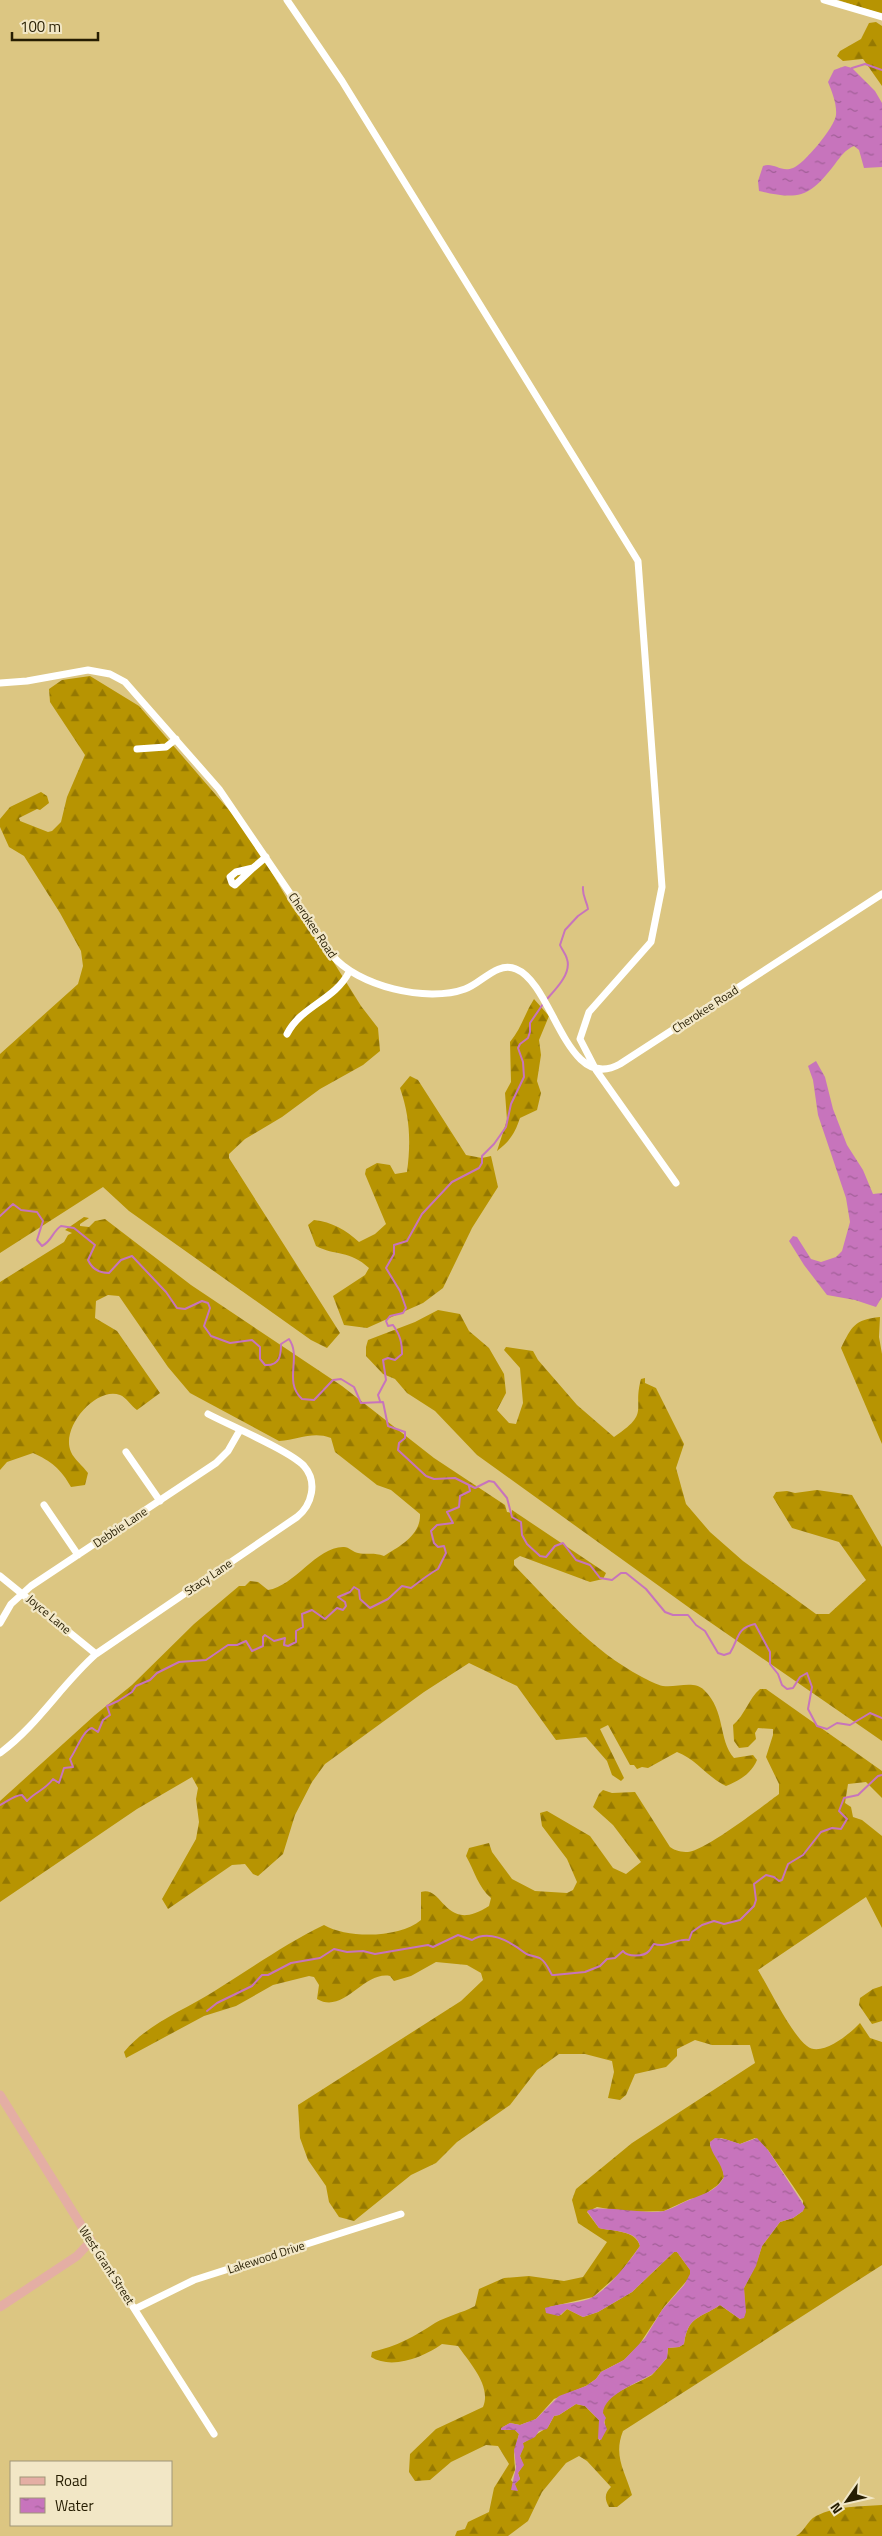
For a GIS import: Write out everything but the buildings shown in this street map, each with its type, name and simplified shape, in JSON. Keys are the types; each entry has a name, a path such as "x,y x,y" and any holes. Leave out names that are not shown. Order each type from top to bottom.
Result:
{"main road":[{"name":"West Grant Street","path":"0,2095 91,2241"},
{"path":"0,2307 77,2256 91,2241"}],"street":[{"path":"287,0 342,81 638,562 662,887 651,942 589,1012 580,1039 596,1070 676,1183"},
{"path":"824,0 882,17"},
{"name":"Cherokee Road","path":"0,683 88,670 110,674 133,689 219,789 332,955 349,972 390,987 436,994 464,990 500,968 518,969 534,987 581,1060 596,1070 605,1070 620,1064 882,894"},
{"path":"137,749 166,747 176,739"},
{"path":"253,868 266,857"},
{"path":"287,1034 306,1011 337,989 349,972"},
{"name":"Stacy Lane","path":"0,1752 18,1739 44,1713 70,1679 96,1654 297,1518 308,1506 312,1493 311,1479 304,1466 293,1458 208,1414"},
{"name":"Debbie Lane","path":"0,1623 11,1604 23,1593 216,1463 228,1451 240,1430"},
{"path":"126,1452 160,1501"},
{"path":"44,1505 78,1555"},
{"name":"Joyce Lane","path":"0,1576 96,1654"},
{"name":"Lakewood Drive","path":"135,2309 194,2280 401,2214"},
{"name":"West Grant Street","path":"91,2241 214,2434"}],"green space":[{"path":"838,0 882,0 882,14"},
{"path":"876,22 882,26 882,86 863,59 843,61 837,56 840,51 861,39 869,23"},
{"path":"90,676 139,706 248,832 292,907 331,958 361,1006 378,1028 380,1051 363,1065 320,1089 282,1117 245,1139 229,1154 229,1158 340,1333 327,1348 311,1340 129,1211 103,1187 0,1253 0,1054 78,984 83,966 81,951 60,913 24,856 9,847 0,827 0,819 10,807 41,792 47,796 49,803 40,810 37,809 19,818 20,821 48,832 52,831 61,822 67,797 85,755 50,702 49,689 62,680"},
{"path":"534,999 549,1016 539,1040 541,1055 537,1081 541,1093 537,1110 520,1118 512,1136 497,1151 507,1120 505,1093 511,1082 510,1042"},
{"path":"410,1076 418,1080 466,1155 482,1158 491,1156 498,1187 472,1228 443,1288 423,1303 367,1328 344,1325 333,1296 365,1275 369,1268 355,1258 316,1246 308,1225 314,1220 333,1225 344,1230 359,1242 375,1234 386,1224 365,1174 366,1169 377,1163 390,1165 395,1174 407,1172 409,1130 400,1088"},
{"path":"84,1217 89,1218 80,1226 89,1227 95,1221 105,1219 191,1285 342,1386 434,1458 505,1505 507,1512 512,1513 512,1510 606,1573 603,1579 590,1582 520,1556 514,1560 514,1565 574,1626 590,1641 623,1666 661,1685 695,1685 704,1690 716,1707 729,1751 734,1758 753,1755 757,1760 752,1769 740,1779 726,1786 690,1759 677,1752 648,1768 642,1767 637,1769 634,1765 630,1765 608,1725 600,1729 624,1778 621,1781 612,1775 607,1761 586,1737 556,1740 517,1686 469,1663 424,1692 325,1764 312,1782 295,1815 283,1854 258,1876 253,1874 245,1864 232,1865 168,1909 162,1899 196,1839 199,1822 196,1799 198,1788 192,1777 137,1809 0,1902 0,1801 95,1715 132,1685 194,1624 239,1586 245,1586 250,1581 258,1582 268,1590 278,1587 315,1559 334,1548 346,1547 358,1553 384,1556 413,1534 417,1528 420,1514 391,1490 377,1485 335,1452 331,1438 318,1435 279,1441 190,1393 168,1367 119,1296 108,1295 96,1301 95,1318 117,1331 160,1393 137,1410 122,1396 111,1394 101,1397 82,1411 75,1421 69,1442 72,1455 88,1473 85,1485 71,1487 55,1466 33,1453 7,1462 0,1470 0,1282 64,1242 68,1235 72,1233 65,1230"},
{"path":"438,1310 460,1314 469,1331 489,1348 504,1374 506,1393 497,1410 509,1423 516,1424 523,1403 520,1368 504,1350 506,1347 533,1351 538,1360 577,1405 614,1437 633,1422 638,1411 641,1379 645,1378 645,1383 656,1388 684,1444 676,1468 686,1504 710,1532 743,1561 816,1614 829,1614 866,1580 839,1542 792,1528 773,1497 776,1492 787,1491 795,1493 817,1490 852,1495 882,1547 882,1741 691,1609 477,1455 435,1411 407,1393 395,1379 383,1374 366,1356 368,1340 415,1322"},
{"path":"880,1317 882,1444 841,1348 855,1325 864,1320"},
{"path":"760,1689 766,1689 882,1771 882,1798 866,1782 848,1784 845,1803 851,1807 853,1817 862,1820 882,1836 882,1928 866,1897 758,1970 794,2032 807,2046 813,2049 828,2047 843,2038 860,2023 870,2038 882,2042 882,2265 623,2431 619,2448 620,2456 623,2471 632,2495 617,2507 609,2507 606,2501 607,2491 611,2487 587,2461 579,2456 566,2463 542,2492 528,2521 508,2536 455,2536 457,2531 465,2529 468,2522 489,2512 494,2488 509,2464 498,2446 486,2445 451,2462 430,2480 415,2481 409,2472 410,2454 436,2429 483,2407 485,2399 482,2383 458,2346 442,2344 417,2357 398,2362 379,2361 371,2357 372,2352 405,2340 440,2321 475,2306 479,2289 504,2278 529,2276 564,2281 583,2277 607,2242 578,2223 572,2200 576,2189 632,2143 755,2063 750,2045 712,2045 695,2040 677,2049 677,2056 666,2067 635,2074 626,2095 620,2100 608,2098 614,2072 612,2061 585,2054 559,2054 537,2070 510,2105 457,2142 436,2163 411,2175 354,2221 339,2217 329,2202 326,2186 308,2160 300,2138 298,2105 461,2001 483,1980 481,1973 467,1965 436,1962 411,1976 394,1981 390,1976 380,1976 345,1997 327,2002 317,1999 319,1985 314,1977 309,1976 273,1985 236,2006 204,2016 126,2058 124,2052 133,2042 154,2026 213,1992 281,1948 324,1925 346,1933 374,1935 412,1926 421,1920 421,1892 429,1892 435,1895 454,1912 463,1915 474,1913 489,1906 491,1898 480,1884 466,1856 469,1848 489,1843 492,1852 512,1879 535,1891 567,1893 573,1890 577,1882 567,1859 542,1826 540,1813 547,1811 590,1836 613,1868 626,1874 641,1862 613,1825 593,1807 603,1790 612,1793 635,1792 670,1847 688,1852 707,1844 779,1794 779,1784 766,1757 773,1729 758,1728 755,1733 756,1739 748,1747 739,1748 734,1741 733,1725","holes":["721,2138 740,2144 755,2138 768,2150 803,2201 803,2211 793,2218 780,2222 762,2246 756,2264 744,2288 745,2315 740,2319 720,2305 696,2319 688,2328 684,2344 679,2347 668,2348 667,2358 652,2375 617,2393 606,2403 602,2410 605,2430 599,2441 599,2420 585,2406 576,2404 559,2415 554,2416 548,2427 523,2443 520,2456 523,2465 518,2473 520,2479 514,2484 511,2480 515,2470 514,2454 519,2434 515,2430 506,2430 503,2427 510,2423 520,2425 536,2419 554,2399 586,2386 596,2379 601,2372 624,2360 639,2345 664,2307 690,2277 691,2271 677,2252 674,2252 632,2292 598,2312 583,2317 567,2309 561,2315 556,2315 545,2308 593,2297 620,2273 640,2246 638,2241 629,2234 599,2228 587,2212 597,2207 626,2212 664,2211 690,2199 701,2197 718,2185 724,2177 722,2165 710,2142"]},
{"path":"882,1986 882,2021 872,2024 859,2005 860,1998 873,1989"},
{"path":"882,2505 882,2536 796,2536 813,2518 824,2512 848,2507"}],"water":[{"path":"845,66 852,68 875,91 882,103 882,167 864,168 859,150 854,146 843,154 818,184 802,194 784,195 759,191 758,181 763,166 771,165 785,169 793,168 811,153 825,136 836,115 835,102 828,82 834,70"},
{"path":"816,1061 825,1077 833,1109 847,1145 863,1170 873,1194 882,1193 882,1297 876,1307 855,1300 827,1295 804,1265 789,1241 793,1236 797,1237 811,1259 821,1262 836,1257 842,1251 850,1222 846,1198 818,1115 813,1080 808,1066"},
{"path":"715,2138 740,2144 757,2138 768,2150 805,2207 803,2211 793,2218 780,2222 762,2246 756,2266 744,2288 746,2312 744,2318 740,2319 720,2305 696,2319 688,2328 684,2344 679,2347 668,2348 667,2358 651,2375 622,2390 609,2401 603,2413 606,2418 604,2422 607,2429 601,2440 598,2439 599,2420 585,2406 576,2404 559,2415 554,2416 547,2429 539,2431 535,2437 523,2443 524,2447 520,2456 524,2465 518,2473 520,2479 515,2484 518,2491 511,2490 516,2467 514,2450 519,2434 515,2430 501,2430 501,2428 510,2423 520,2425 536,2419 559,2396 586,2386 596,2379 601,2372 624,2360 645,2338 662,2310 684,2285 690,2274 690,2270 677,2252 674,2252 632,2292 598,2312 583,2317 567,2309 559,2316 546,2313 545,2308 584,2301 596,2295 617,2276 640,2246 638,2241 629,2234 599,2228 587,2211 601,2209 646,2212 664,2211 708,2192 717,2186 724,2177 710,2146 710,2142"}],"waterway":[{"path":"852,68 865,64 882,70"},
{"path":"546,1000 561,982 567,970 566,955 560,945 565,930 578,916 588,909 583,887"},
{"path":"380,1401 378,1395 386,1380 383,1360 388,1358 395,1360 402,1354 401,1342 397,1332 393,1325 388,1326 386,1321 390,1316 403,1313 406,1308 400,1291 386,1268 394,1254 394,1245 407,1241 422,1214 452,1182 479,1168 482,1163 482,1156 494,1144 506,1127 511,1104 524,1077 523,1062 518,1048 528,1038 530,1023 543,1004"},
{"path":"0,1216 13,1204 21,1210 37,1212 43,1221 37,1240 42,1246 48,1242 61,1226 74,1228 95,1245 88,1260 96,1270 102,1272 109,1273 121,1260 132,1256 166,1292 177,1308 185,1309 202,1301 208,1303 210,1308 204,1326 211,1336 230,1343 252,1340 260,1347 260,1359 265,1365 277,1362 280,1356 281,1344 289,1339 293,1346 294,1354 294,1385 302,1399 314,1400 333,1380 341,1379 354,1387 361,1403 383,1402 388,1426 405,1432 405,1438 399,1443 398,1450 426,1476 434,1479 455,1478 475,1488 489,1481 494,1482 507,1498 512,1517 521,1522 522,1535 527,1544 540,1556 546,1557 555,1546 563,1543 576,1560 590,1565 600,1578 612,1580 621,1573 626,1573 646,1589 665,1612 673,1615 688,1615 696,1625 705,1631 718,1653 724,1655 730,1653 741,1631 755,1624 770,1652 770,1664 778,1674 782,1685 787,1689 793,1688 800,1677 807,1673 812,1687 808,1709 817,1726 827,1729 837,1723 850,1725 870,1713 882,1718"},
{"path":"0,1805 19,1795 22,1795 27,1801 53,1779 59,1783 64,1768 73,1767 70,1759 80,1741 92,1728 98,1732 103,1720 110,1715 107,1706 132,1692 136,1686 150,1680 157,1673 179,1662 206,1660 228,1645 237,1645 246,1641 252,1651 263,1646 263,1637 265,1635 274,1641 285,1638 284,1645 288,1646 296,1642 296,1631 303,1627 302,1614 312,1610 325,1619 337,1608 343,1610 346,1606 345,1602 338,1597 350,1592 354,1587 359,1590 360,1599 370,1608 388,1599 402,1586 411,1588 438,1569 446,1553 444,1546 438,1547 434,1543 431,1531 437,1525 453,1523 447,1512 459,1507 460,1496 470,1491 469,1486"},
{"path":"207,2011 217,2003 252,1986 262,1975 268,1975 291,1963 320,1958 334,1949 347,1952 363,1951 375,1954 428,1945 433,1947 458,1935 472,1940 479,1937 493,1936 507,1941 526,1954 541,1959 552,1975 554,1975 585,1972 600,1966 607,1959 615,1958 623,1951 632,1955 640,1955 647,1953 654,1944 664,1945 680,1940 689,1940 692,1932 702,1925 714,1921 724,1924 740,1920 754,1906 756,1900 754,1884 766,1875 774,1877 779,1881 782,1880 788,1864 803,1855 821,1832 832,1828 841,1829 847,1819 839,1811 844,1798 858,1795 878,1776 882,1775"}]}
